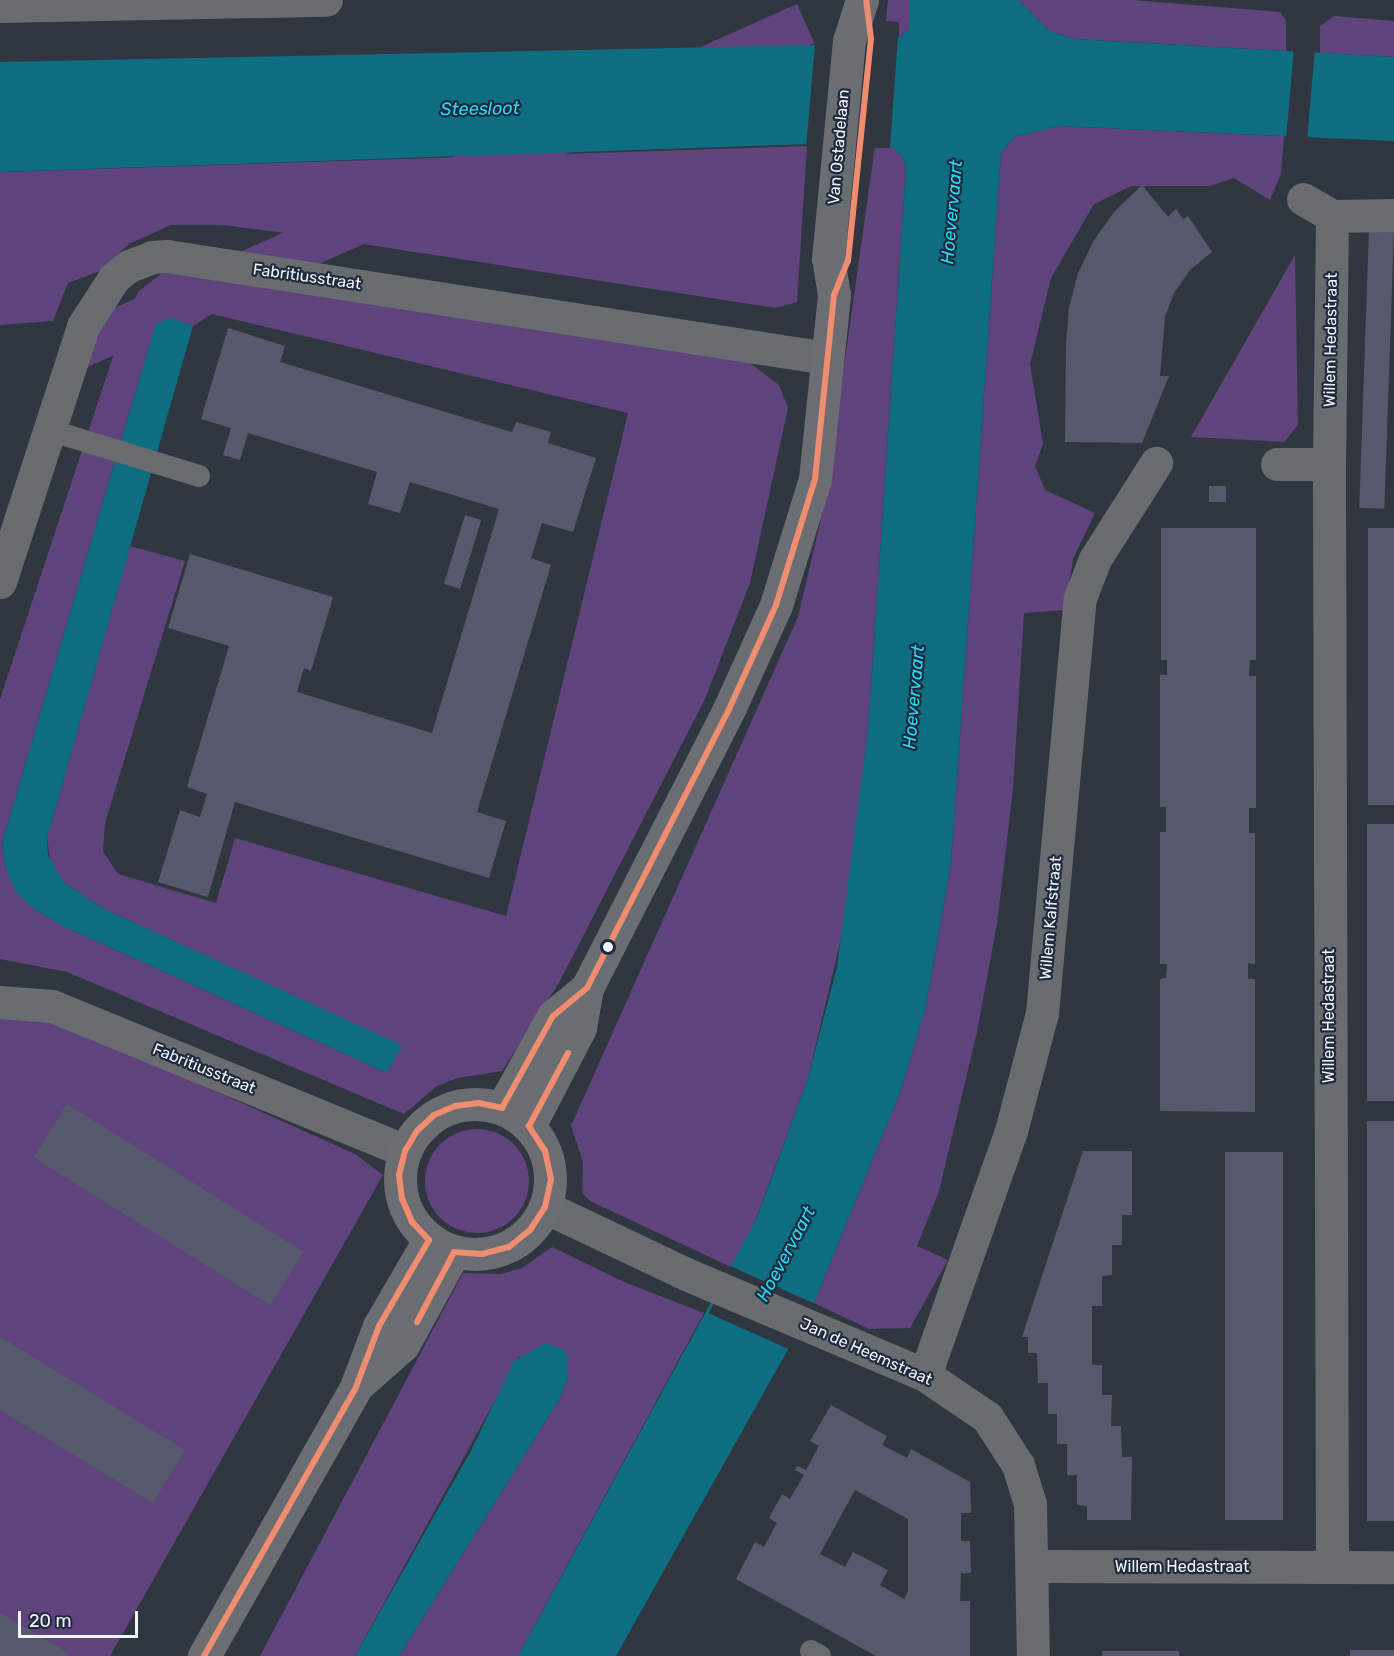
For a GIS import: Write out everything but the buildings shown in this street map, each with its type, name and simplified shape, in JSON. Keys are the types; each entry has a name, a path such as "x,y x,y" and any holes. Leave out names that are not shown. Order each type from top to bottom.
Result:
{"street":[{"path":"0,6 326,0"},
{"name":"Van Ostadelaan","path":"529,1126 580,1028 587,988 730,707 776,605 815,480 834,295 828,259 849,147 864,0"},
{"path":"1302,199 1332,216 1394,215"},
{"name":"Willem Hedastraat","path":"1332,216 1329,464 1332,1568"},
{"name":"Fabritiusstraat","path":"2,566 83,326 102,293 129,266 152,257 191,260 827,358"},
{"name":"Willem Kalfstraat","path":"925,1375 1014,1121 1042,1013 1080,598 1095,559 1156,463"},
{"path":"1277,464 1329,464"},
{"name":"Van Ostadelaan","path":"502,1108 553,1016 587,988"},
{"name":"Fabritiusstraat","path":"0,1002 52,1006 405,1151"},
{"path":"479,1104 502,1108 529,1126 545,1150 551,1179 545,1207 530,1230 509,1247 482,1254 442,1246 412,1222 402,1199 399,1175 405,1151 417,1131 445,1111 479,1104"},
{"name":"Jan de Heemstraat","path":"545,1207 718,1287 925,1375 987,1417 1005,1440 1018,1464 1030,1504 1033,1656"},
{"path":"204,1656 356,1387 380,1326 442,1246"},
{"name":"Willem Hedastraat","path":"1032,1566 1394,1567"}],"lane":[{"path":"49,430 199,476"}],"shaded area":[{"path":"888,0 909,0 909,30 899,37 899,22 886,21"},
{"path":"1018,0 1132,0 1280,12 1286,20 1286,51 1074,39 1049,31"},
{"path":"797,4 814,43 86,367 69,328"},
{"path":"1334,16 1394,21 1394,57 1320,53 1320,26"},
{"path":"1059,126 1284,136 1281,174 1270,200 1234,178 1210,186 1131,186 1094,204 1051,278 1030,364 1043,444 1035,466 1045,490 1095,513 1073,559 1065,610 1024,613 1013,789 997,924 977,1032 939,1191 917,1246 948,1260 910,1328 869,1329 814,1303 901,1090 926,1006 951,863 1001,153 1014,137"},
{"path":"807,146 797,302 776,308 318,237 222,225 171,225 129,244 100,271 68,283 53,321 0,325 0,172"},
{"path":"875,146 891,146 903,157 906,169 868,731 845,922 808,1078 757,1217 733,1268 590,1201 582,1193 583,1162 571,1126 798,617 825,502"},
{"path":"1295,255 1298,425 1284,442 1191,437"},
{"path":"166,270 742,357 779,385 788,408 750,583 705,699 560,981 502,1071 458,1078 437,1086 404,1114 67,972 0,959 0,699 129,308 139,291","holes":["212,314 628,413 506,916 235,838 216,903 118,874 103,851 105,823 185,561 130,546 47,838 51,866 63,882 104,909 401,1045 387,1073 63,926 34,909 6,869 2,843 156,323 172,318 193,326"]},
{"path":"0,1011 62,1022 355,1154 383,1175 110,1656 0,1656"},
{"path":"477,1129 497,1133 514,1144 525,1161 529,1181 525,1201 514,1218 497,1229 477,1233 457,1229 440,1218 429,1201 425,1181 429,1161 440,1144 457,1133"},
{"path":"552,1247 624,1282 704,1313 518,1656 399,1656 559,1400 568,1378 519,1357 355,1656 260,1656 463,1273 501,1274 522,1268"}],"water":[{"path":"909,0 1018,0 1049,31 1074,39 1394,57 1394,141 1059,126 1014,137 1001,153 951,863 926,1006 901,1090 814,1303 616,1656 518,1656 757,1218 808,1078 837,967 868,731 906,169 903,157 891,146 809,144 0,172 0,62 817,45 899,37 909,30"},
{"path":"172,318 193,326 47,838 48,855 63,882 104,909 402,1045 387,1073 63,926 34,909 16,892 6,869 2,843 156,323"},
{"path":"546,1343 564,1350 568,1358 568,1378 559,1400 399,1656 355,1656 472,1449 514,1361"}],"pier":[{"path":"898,37 890,148 806,148 815,44"},
{"path":"1294,48 1315,50 1307,140 1286,139"},
{"path":"730,1266 816,1304 795,1352 709,1314"}],"transit line":[{"path":"204,1656 356,1387 379,1326 429,1240 412,1222 402,1199 399,1175 405,1151 417,1131 434,1115 455,1106 479,1103 502,1108 553,1016 587,988 730,707 776,605 815,479 834,295 848,261 871,39 866,0"},
{"path":"417,1322 454,1252 482,1254 509,1247 530,1230 545,1207 551,1179 545,1151 529,1126 568,1053"}],"water label":[{"name":"Steesloot","path":"480,109"},
{"name":"Hoevervaart","path":"952,212"},
{"name":"Hoevervaart","path":"914,697"},
{"name":"Hoevervaart","path":"786,1254"}]}
